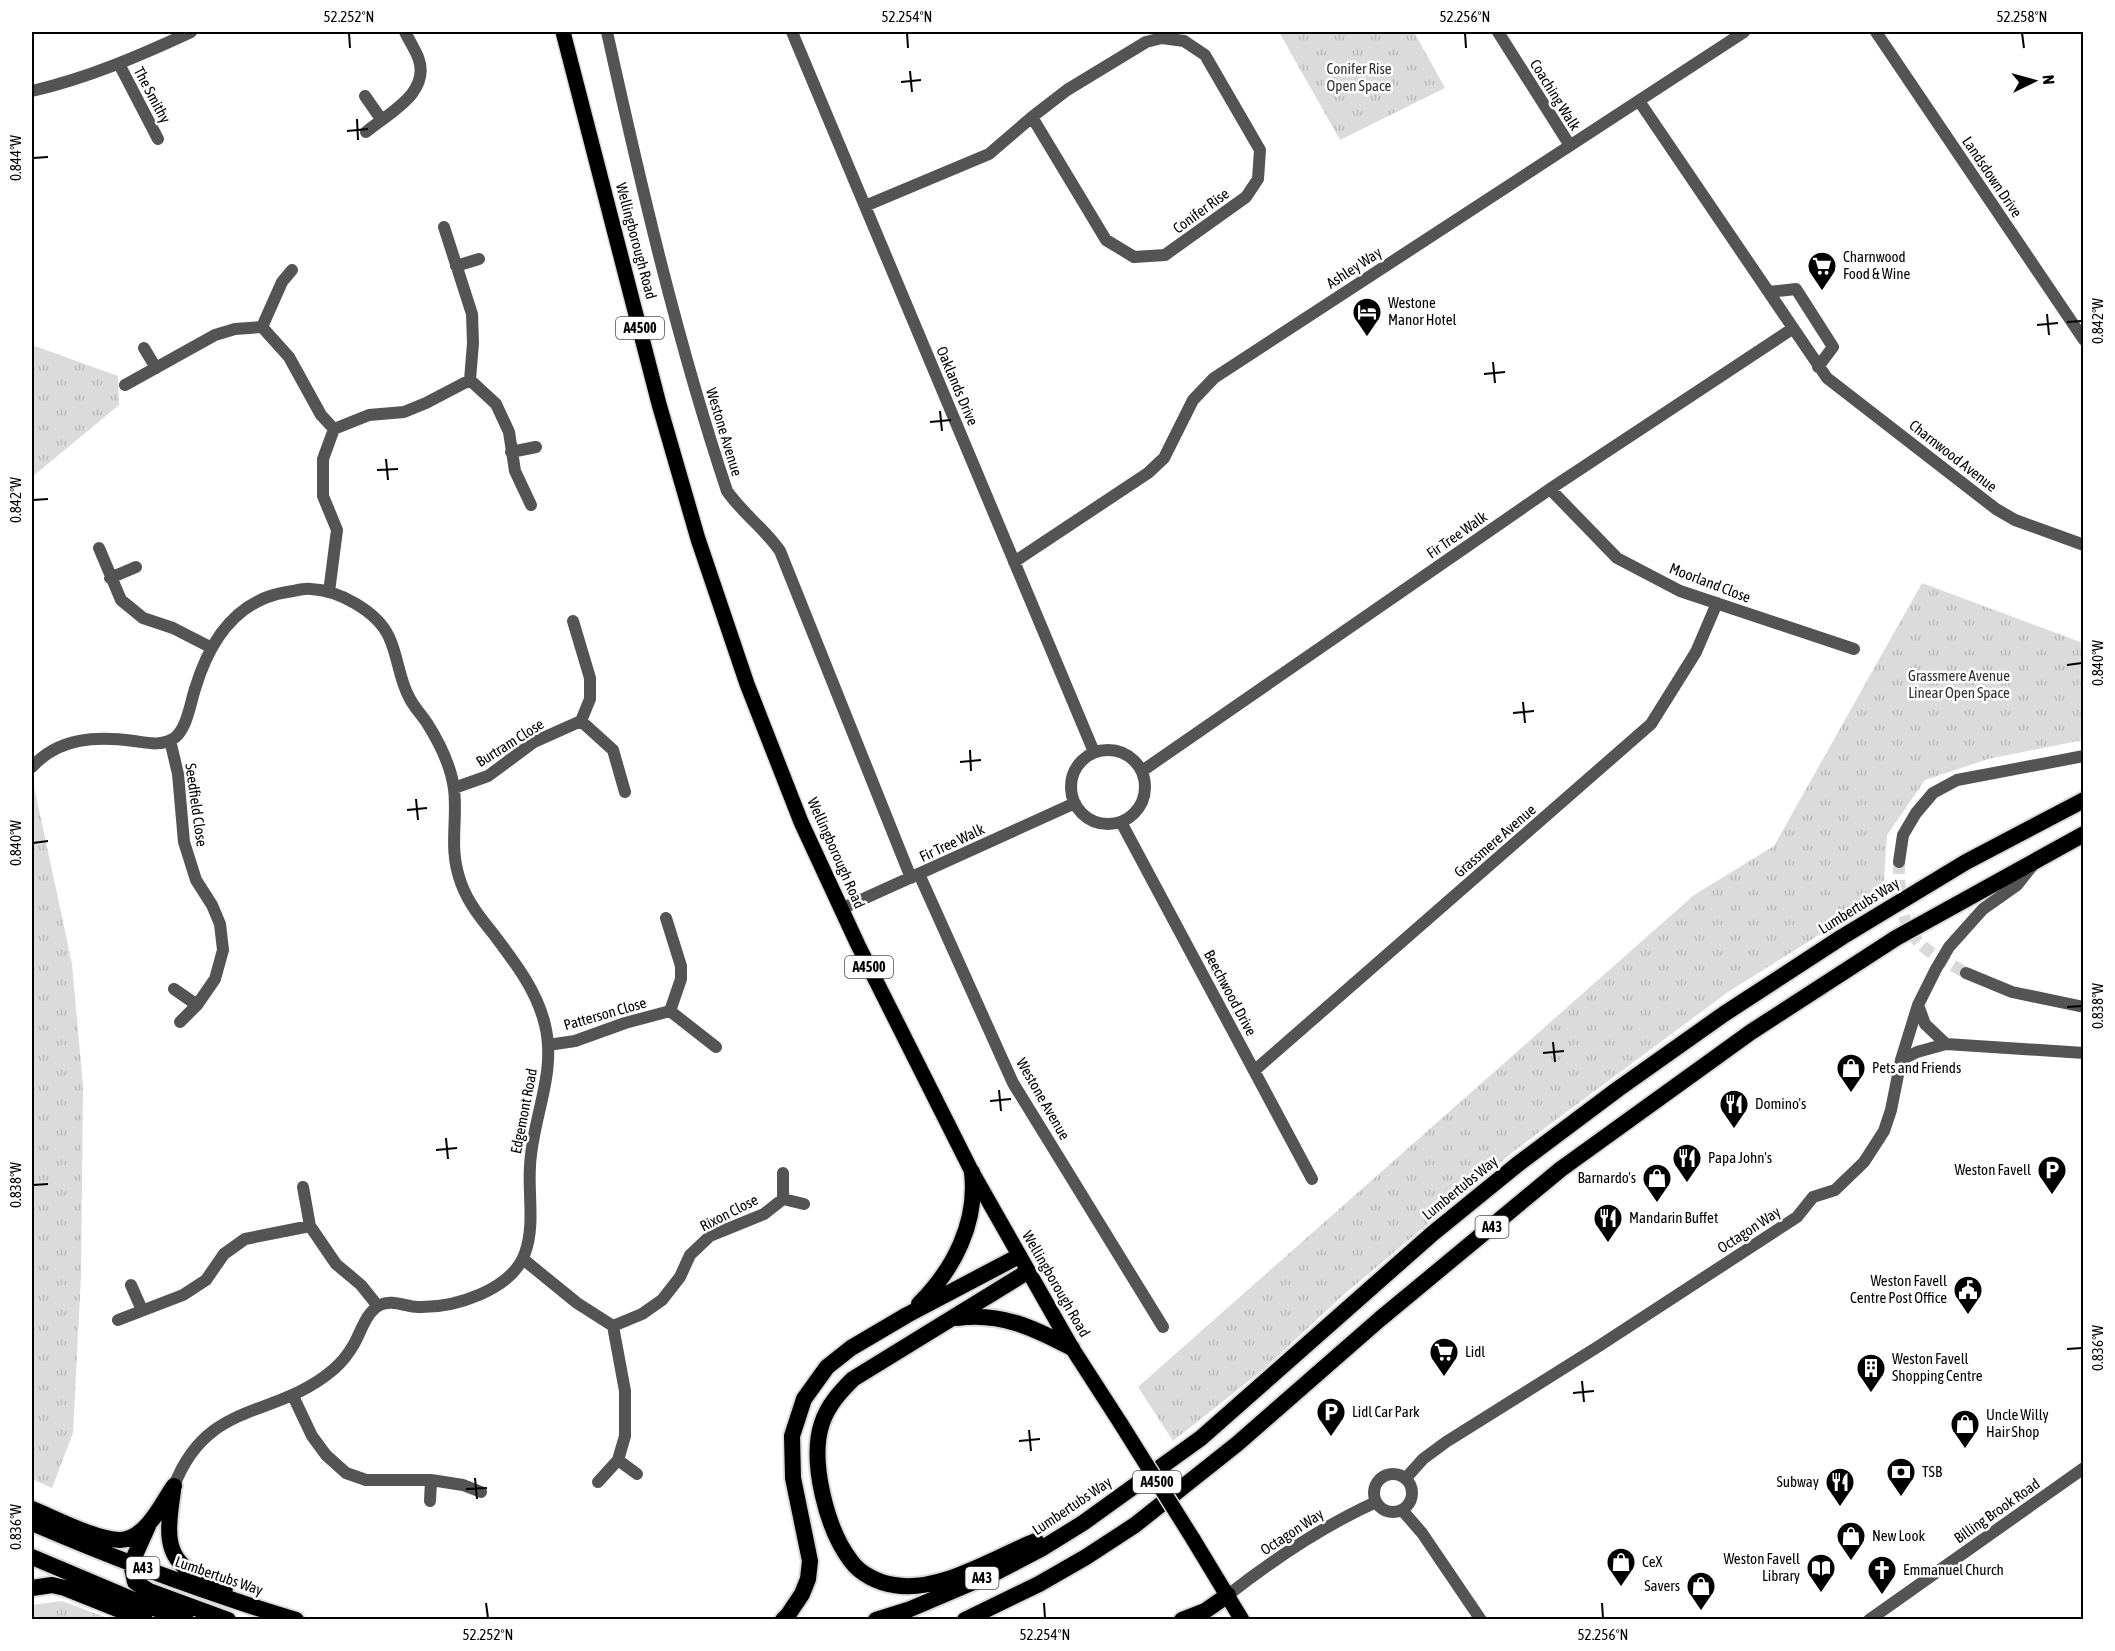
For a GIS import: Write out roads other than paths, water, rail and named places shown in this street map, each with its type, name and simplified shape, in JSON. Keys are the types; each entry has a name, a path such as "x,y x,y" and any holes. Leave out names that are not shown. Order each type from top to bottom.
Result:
{"highway":[{"name":"Lumbertubs Way","path":"876,1620 908,1610 995,1573 1041,1549 1083,1523 1201,1438 1432,1234 1518,1164 1618,1089 1724,1014 1842,937 1966,862 2084,800"},
{"name":"A43","path":"965,1620 1039,1584 1136,1525 1237,1444 1380,1319 1561,1169 1751,1032 1896,938 2084,834"},
{"path":"907,1315 934,1289 952,1265 964,1236 972,1207 974,1188 972,1172"},
{"path":"783,1620 802,1594 810,1561 793,1478 792,1436 804,1399 827,1367 851,1348 907,1315 1019,1257"},
{"path":"1028,1272 853,1378 834,1399 822,1423 817,1449 819,1479 827,1510 840,1542 852,1563 870,1577 892,1585 915,1587 939,1582 1083,1523"},
{"path":"953,1319 979,1317 1007,1320 1036,1329 1072,1348"},
{"path":"174,1486 149,1523 131,1564 135,1582 140,1586 228,1620"},
{"path":"174,1486 168,1530 174,1554 183,1566 193,1573 214,1581 256,1608"},
{"path":"32,1509 96,1535 120,1540 130,1538 149,1523"},
{"name":"Lumbertubs Way","path":"32,1523 131,1564 296,1620"},
{"name":"A43","path":"32,1557 186,1620"},
{"path":"32,1588 52,1585 65,1588 145,1620"},
{"path":"1182,1620 1206,1611 1228,1595"}],"main road":[{"name":"Wellingborough Road","path":"563,32 659,404 698,539 747,684 801,822 841,909 972,1172 1072,1348 1242,1620"}],"street":[{"path":"32,91 85,77 191,32"},
{"path":"366,132 411,97 419,79 418,58 405,32"},
{"name":"Westone Avenue","path":"607,32 637,168 673,311 727,491 735,502 770,536 780,551 915,876 1013,1083 1162,1327"},
{"name":"Oaklands Drive","path":"792,32 1094,753"},
{"name":"Coaching Walk","path":"1498,32 1569,144"},
{"name":"Ashley Way","path":"1014,562 1148,473 1164,458 1193,400 1214,378 1569,144 1640,101 1744,32"},
{"name":"Landsdown Drive","path":"1875,32 2084,339"},
{"name":"Conifer Rise","path":"865,206 989,154 1032,117 1066,90 1146,42 1162,38 1184,41 1205,55 1260,150 1258,178 1246,197 1166,255 1134,257 1106,240 1032,117"},
{"name":"The Smithy","path":"119,64 158,139"},
{"path":"365,96 381,119"},
{"name":"Charnwood Avenue","path":"1640,101 1827,378 1996,509 2015,520 2084,545"},
{"path":"444,228 472,314 473,343 470,380"},
{"path":"456,266 479,259"},
{"path":"262,327 282,282 292,270"},
{"path":"1768,292 1796,289 1833,347 1818,367"},
{"path":"262,327 289,357 321,415 334,429"},
{"path":"125,385 215,335 235,328 262,327"},
{"name":"Fir Tree Walk","path":"1142,771 1550,489 1792,329"},
{"path":"144,348 156,368"},
{"path":"329,592 337,530 323,496 323,459 334,429 369,415 404,412 426,404 470,380"},
{"path":"470,380 496,404 509,432 515,471 531,506"},
{"path":"511,452 536,447"},
{"name":"Moorland Close","path":"1550,489 1617,558 1680,591 1854,649"},
{"path":"99,548 121,600 143,618 173,628 212,648"},
{"path":"110,578 136,567"},
{"name":"Edgemont Road","path":"170,740 177,736 183,725 198,678 212,648 226,626 243,610 262,598 309,589 329,592 357,605 388,633 409,697 439,743 454,788 452,842 461,885 473,908 518,966 535,995 545,1024 549,1063 546,1088 533,1140 530,1163 529,1242 523,1259 501,1285 474,1296 443,1305 425,1307 391,1302 377,1305"},
{"name":"Grassmere Avenue","path":"1255,1070 1651,724 1696,652 1717,603"},
{"path":"573,621 590,678 590,699 581,720 613,750 625,792"},
{"name":"Burtram Close","path":"454,788 488,776 534,742 581,720"},
{"path":"32,767 38,759 74,741 102,737 161,744 170,740"},
{"name":"Seedfield Close","path":"170,740 178,774 184,842 196,880 212,904 220,924 223,950 215,979 180,1022"},
{"path":"1106,750 1119,751 1131,757 1142,771 1146,783 1144,796 1139,808 1121,822 1099,823 1087,817 1075,803 1071,790 1072,777 1078,765 1094,753 1106,750"},
{"path":"1899,862 1903,835 1916,813 1933,793 1957,780 2084,756"},
{"name":"Fir Tree Walk","path":"841,909 1075,803"},
{"name":"Beechwood Drive","path":"1121,822 1312,1179"},
{"name":"Octagon Way","path":"1406,1478 1423,1459 1446,1442 1797,1217 1814,1197 1835,1190 1864,1162 1884,1131 1892,1110 1901,1060 1918,1005 1949,947 1983,909 2017,885 2038,858"},
{"name":"Patterson Close","path":"666,918 681,966 681,979 670,1011"},
{"path":"1966,973 2012,992 2084,1007"},
{"path":"174,989 196,1005"},
{"path":"1918,1005 1926,1024 1946,1044"},
{"name":"Patterson Close","path":"548,1045 575,1041 625,1023 670,1011"},
{"name":"Patterson Close","path":"670,1011 716,1047"},
{"path":"1901,1060 1917,1052 1946,1044 2084,1053"},
{"path":"783,1173 783,1199 804,1204"},
{"path":"174,1486 181,1466 196,1444 221,1424 238,1414 293,1396 338,1366 353,1346 377,1305 361,1285 336,1264 310,1227 303,1187"},
{"name":"Rixon Close","path":"613,1326 642,1314 662,1300 680,1277 690,1255 710,1236 764,1214 783,1199"},
{"path":"118,1320 183,1295 206,1280 224,1254 245,1239 310,1227"},
{"path":"523,1259 577,1303 613,1326 626,1391 625,1436 618,1460 598,1482"},
{"path":"131,1285 142,1310"},
{"path":"293,1396 312,1436 326,1455 346,1473 366,1480 430,1480 463,1485 481,1492"},
{"path":"618,1460 637,1474"},
{"name":"Billing Brook Road","path":"1869,1620 2084,1468"},
{"path":"1395,1474 1406,1478 1412,1493 1411,1500 1402,1510 1391,1512 1376,1502 1374,1489 1383,1476 1395,1474"},
{"path":"429,1501 430,1480"},
{"name":"Octagon Way","path":"1228,1595 1341,1518 1376,1502"},
{"path":"1402,1510 1422,1533 1481,1620"}],"tunnel":[{"path":"1899,862 1901,902 1910,931 1926,949 1966,973"}],"place":[{"name":"Charnwood Food & Wine","path":"1822,292"},
{"name":"Westone Manor Hotel","path":"1367,338"},
{"name":"Pets and Friends","path":"1851,1094"},
{"name":"Domino's","path":"1734,1130"},
{"name":"Papa John's","path":"1687,1184"},
{"name":"Weston Favell","path":"2052,1196"},
{"name":"Barnardo's","path":"1657,1204"},
{"name":"Mandarin Buffet","path":"1608,1244"},
{"name":"Weston Favell Centre Post Office","path":"1968,1316"},
{"name":"Lidl","path":"1444,1378"},
{"name":"Weston Favell Shopping Centre","path":"1871,1394"},
{"name":"Lidl Car Park","path":"1331,1438"},
{"name":"Uncle Willy Hair Shop","path":"1965,1450"},
{"name":"TSB","path":"1901,1498"},
{"name":"Subway","path":"1840,1508"},
{"name":"New Look","path":"1851,1562"},
{"name":"CeX","path":"1621,1588"},
{"name":"Weston Favell Library","path":"1821,1594"},
{"name":"Emmanuel Church","path":"1882,1596"},
{"name":"Savers","path":"1701,1612"}],"park label":[{"name":"Conifer Rise Open Space","path":"1359,78"},
{"name":"Grassmere Avenue Linear Open Space","path":"1959,684"}]}
